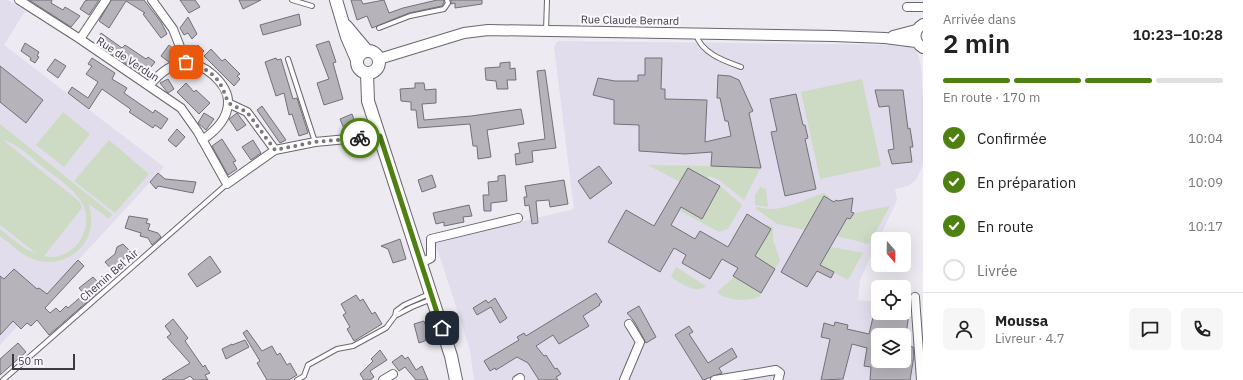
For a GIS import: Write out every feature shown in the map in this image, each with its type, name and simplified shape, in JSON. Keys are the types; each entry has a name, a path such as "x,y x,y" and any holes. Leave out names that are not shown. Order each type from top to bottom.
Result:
{"main road":[{"path":"336,0 344,22 347,37 359,67 367,73"},
{"path":"344,22 367,51"},
{"path":"357,60 360,54 367,51 373,52 379,59 377,69 367,73"},
{"path":"367,73 368,101 451,356 456,380"}],"street":[{"name":"Rue de Verdun","path":"19,0 80,39 181,108 202,140 227,184"},
{"path":"80,39 106,0"},
{"path":"152,0 173,29 186,62"},
{"path":"907,7 923,7"},
{"path":"920,27 915,36 920,45"},
{"name":"Rue Claude Bernard","path":"886,38 920,27"},
{"name":"Rue Claude Bernard","path":"379,59 464,33 488,30 886,38 920,45"},
{"path":"149,86 163,71 186,62 212,73 223,88 228,103 221,123 212,133 202,140"},
{"path":"228,103 247,112 275,150"},
{"path":"227,184 275,150 315,142 380,136"},
{"path":"421,264 431,258 431,239 518,218"},
{"path":"915,297 921,380"},
{"path":"624,380 640,342 628,324"},
{"path":"715,380 776,370 780,373 778,380"},
{"path":"383,380 393,374"}],"lane":[{"path":"292,0 312,6"},
{"path":"379,28 410,16 444,9 448,3 447,0"},
{"path":"546,31 547,0"},
{"path":"695,34 697,40 706,49 724,61 741,67"},
{"path":"288,59 315,142"},
{"name":"Chemin Bel Air","path":"3,380 227,184"},
{"path":"297,380 304,376 308,366 337,349 353,346 386,328 395,316 396,311 404,305 432,296"},
{"path":"395,316 432,296"}],"shaded area":[{"path":"0,0 8,0 25,11 4,45 164,167 0,345"},
{"path":"558,41 907,45 917,51 921,66 923,97 923,165 916,180 908,186 895,189 897,200 882,232 871,232 871,256 860,280 858,300 871,301 871,320 911,320 912,305 923,319 923,380 474,380 470,351 435,242 574,209 554,47"}],"green space":[{"path":"862,79 881,166 820,179 801,92"},
{"path":"63,112 90,134 64,167 36,145"},
{"path":"0,124 112,214 109,219 89,204 91,225 85,243 72,255 55,262 36,260 21,253 0,236 0,229 24,248 37,254 0,225","holes":["3,140 24,151 67,186 80,200 85,209 85,229 81,239 72,250 56,257 44,256 82,208 80,202"]},
{"path":"109,140 149,174 115,213 74,181"},
{"path":"648,165 761,167 744,200 719,180 709,176 707,179 688,168 680,182"},
{"path":"720,186 742,205 728,229 719,232 680,211 681,207 702,218"},
{"path":"760,187 766,189 768,207 755,205 755,195"},
{"path":"824,193 830,197 828,198 825,196 805,230 777,224 755,208 775,209"},
{"path":"890,206 876,232 871,232 871,240 869,244 837,236 847,218 850,219 854,213"},
{"path":"767,224 773,227 773,240 780,260 775,269 755,256 771,229 766,226"},
{"path":"831,247 863,253 848,280 820,265"},
{"path":"676,267 706,286 693,289 671,277"},
{"path":"734,277 761,293 760,296 751,299 738,300 726,297 717,292"}],"building":[{"path":"29,0 52,0 51,3 63,10 65,7 80,16 71,27"},
{"path":"99,0 89,15 80,9 85,1"},
{"path":"111,0 144,0 161,22 167,34 161,38 143,14 145,13 126,1 109,28 99,21"},
{"path":"180,0 195,0 200,7 189,13"},
{"path":"239,0 261,0 243,9"},
{"path":"351,0 361,0 363,4 384,0 389,13 437,0 444,0 444,2 442,6 409,13 372,28 367,16 357,20"},
{"path":"451,0 482,0 482,4 455,8 455,3 451,4"},
{"path":"299,14 301,25 263,35 260,25"},
{"path":"188,17 197,34 192,39 188,33 184,35 180,28"},
{"path":"101,33 122,48 125,45 146,59 148,57 155,62 144,76 96,43"},
{"path":"329,41 336,62 333,63 343,99 324,105 317,83 329,79 316,45"},
{"path":"25,43 39,52 37,56 39,57 35,63 21,51"},
{"path":"169,45 176,51 169,62 161,56"},
{"path":"198,45 204,51 196,59 189,54"},
{"path":"211,49 222,61 225,59 240,74 237,76 240,79 234,86 204,56"},
{"path":"92,58 115,73 112,79 127,88 124,93 153,113 155,110 168,119 161,129 155,125 153,128 129,112 131,110 129,108 102,89 89,109 68,93 72,87 88,98 98,82 86,74 92,66 88,64"},
{"path":"276,58 277,60 281,59 293,99 297,98 308,133 299,136 292,114 289,115 284,93 276,96 265,62"},
{"path":"645,58 662,58 661,89 665,89 665,99 707,100 705,142 731,136 728,121 725,121 720,98 717,98 718,75 730,76 739,80 753,111 749,113 761,168 711,166 712,152 685,154 639,151 639,125 614,124 614,100 593,95 598,78 615,81 638,81 638,75 645,75"},
{"path":"55,59 66,66 58,78 47,70"},
{"path":"510,62 510,69 515,68 516,80 507,80 508,89 497,89 496,81 486,80 485,68 500,67 500,63"},
{"path":"0,66 43,100 26,123 0,102"},
{"path":"545,70 556,148 532,151 533,162 516,165 515,154 520,153 518,143 545,139 537,71"},
{"path":"168,79 174,89 168,93 160,83"},
{"path":"186,83 194,92 196,90 210,103 199,114 177,92"},
{"path":"415,83 424,83 425,90 436,89 436,103 422,104 424,120 471,116 521,109 524,124 487,130 491,157 478,159 477,146 473,146 470,124 418,128 416,110 411,110 411,102 401,101 400,89 415,88"},
{"path":"875,90 903,90 908,129 910,128 913,147 910,147 912,162 892,164 888,150 894,149 889,106 879,107"},
{"path":"796,94 803,125 805,125 808,138 805,139 816,189 785,196 771,132 777,131 770,99"},
{"path":"262,106 286,140 280,143 257,110"},
{"path":"204,113 214,119 206,130 198,123"},
{"path":"237,113 246,125 237,131 229,119"},
{"path":"352,114 355,122 351,123 353,128 345,131 340,119"},
{"path":"177,129 185,137 176,147 168,140"},
{"path":"222,139 236,161 233,162 237,169 228,175 212,146"},
{"path":"253,140 261,153 251,160 242,147"},
{"path":"599,166 612,183 590,199 578,181"},
{"path":"688,168 720,186 702,219 681,207 671,225 695,239 700,231 728,247 747,214 771,229 755,256 775,269 761,293 733,276 738,268 722,259 710,279 682,263 686,255 674,248 660,272 608,242 626,210 654,226"},
{"path":"158,173 165,179 196,182 193,193 158,186 156,189 150,182"},
{"path":"432,175 436,187 422,192 418,180"},
{"path":"505,175 507,201 491,203 491,211 484,211 483,195 489,195 488,182 498,181 498,176"},
{"path":"564,180 568,204 550,207 549,200 536,201 538,223 532,224 529,205 525,206 524,197 527,197 525,186"},
{"path":"824,196 834,202 836,200 838,201 853,198 851,212 854,213 850,219 847,218 820,265 834,272 831,278 817,271 807,287 781,272"},
{"path":"469,205 472,216 463,217 464,222 444,226 444,222 436,224 433,213"},
{"path":"129,216 148,219 146,223 150,224 148,230 158,233 161,237 152,245 148,238 140,236 141,233 125,228"},
{"path":"400,239 406,259 393,263 388,249 381,246"},
{"path":"123,244 131,252 112,270 105,262 115,254 117,247"},
{"path":"210,256 221,272 197,287 188,274"},
{"path":"78,260 84,266 45,308 50,313 56,308 60,312 66,306 68,308 84,294 79,288 93,277 103,288 49,335 37,320 31,326 27,323 21,329 13,321 0,335 0,276 4,279 14,269 37,289 39,288 47,294"},
{"path":"596,293 602,302 599,304 600,305 583,316 589,326 559,344 553,335 536,346 544,356 546,355 555,369 557,368 561,374 556,377 558,380 539,380 528,363 517,357 496,370 495,368 490,371 484,361 519,340 517,337 524,333 526,336"},
{"path":"356,295 360,301 363,299 372,314 375,312 382,324 354,341 347,329 350,327 343,315 346,313 341,304"},
{"path":"495,298 507,318 500,323 491,307 477,315 473,308 486,300 488,303"},
{"path":"639,306 656,337 646,343 634,321 627,313"},
{"path":"173,319 188,338 185,341 203,367 205,365 210,373 205,375 208,380 194,380 190,376 183,380 162,380 190,363 167,337 171,334 165,326"},
{"path":"872,320 908,320 907,328 871,328 871,367 864,366 867,348 852,344 843,379 821,380 830,339 821,337 824,323 834,326 835,322 848,325 847,329 869,334"},
{"path":"424,321 430,339 419,343 414,324"},
{"path":"689,326 693,332 689,334 708,363 732,348 737,357 719,368 722,373 703,380 675,335"},
{"path":"247,330 262,351 272,346 277,355 280,353 287,365 290,363 297,375 289,380 267,380 257,363 260,361 243,333"},
{"path":"245,340 249,347 226,359 222,349"},
{"path":"18,343 26,352 0,375 0,359"},
{"path":"911,347 913,347 914,356 910,380 870,380 871,367 911,368"},
{"path":"380,350 387,360 370,371 374,377 370,380 364,380 360,374 373,361 371,359"},
{"path":"402,355 405,359 408,357 416,370 422,366 428,380 416,380 405,367 399,371 392,362"}],"way so far":[{"path":"186,62 212,73 218,79 223,88 228,103 240,107 247,112 275,150 315,142 360,138"}],"route":[{"path":"360,138 380,136 442,328"}]}
